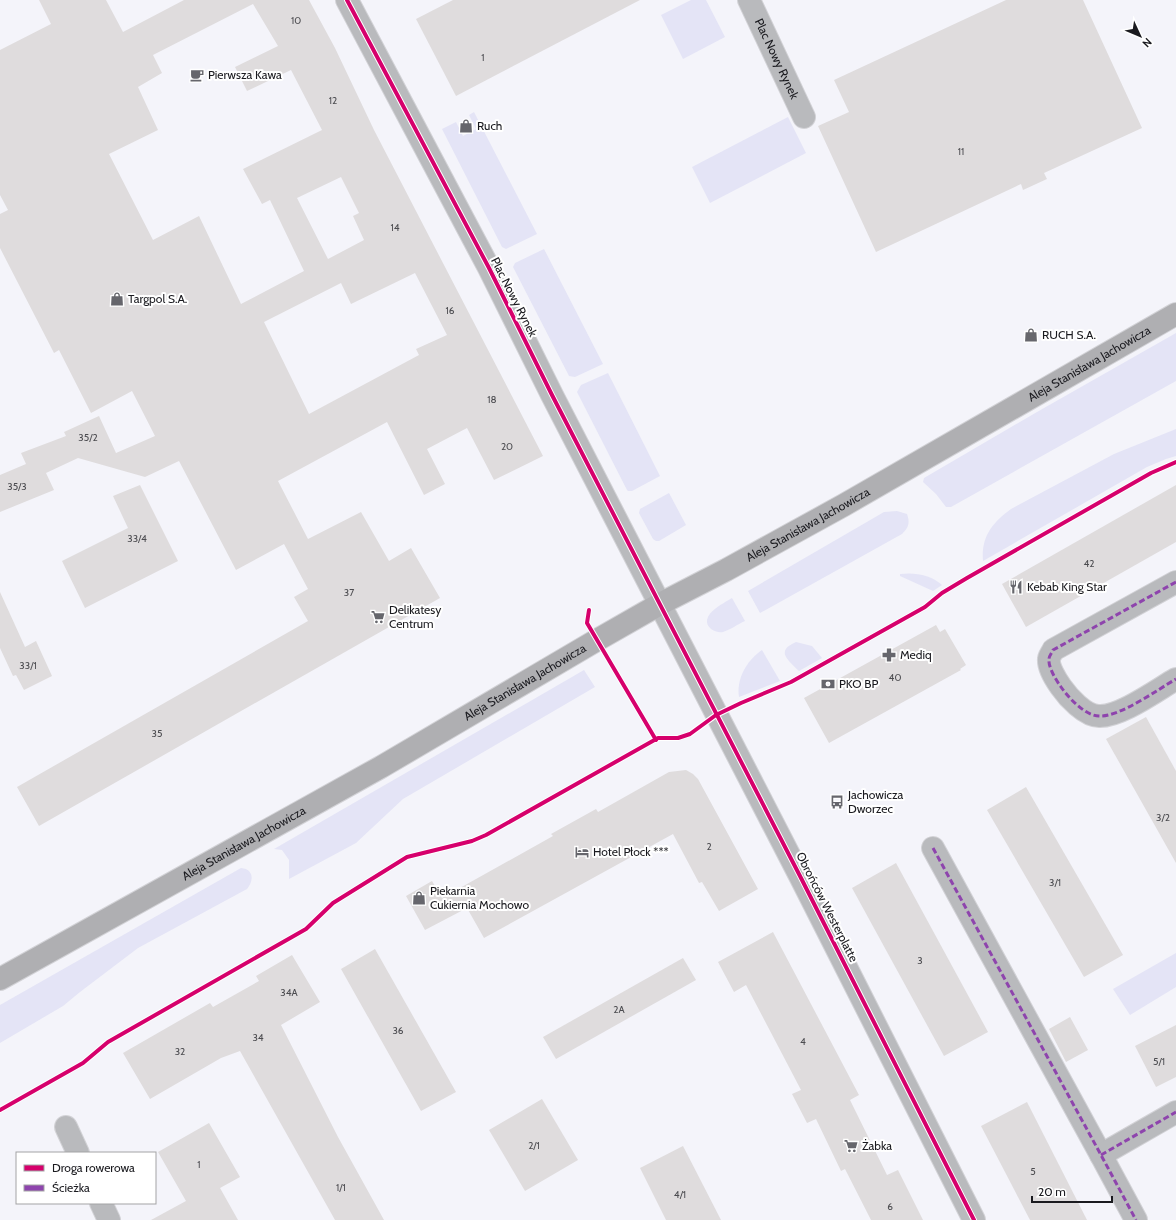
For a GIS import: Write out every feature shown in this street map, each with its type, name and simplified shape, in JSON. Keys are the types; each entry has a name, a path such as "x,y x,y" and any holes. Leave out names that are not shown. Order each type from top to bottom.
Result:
{"main road":[{"name":"Aleja Stanisława Jachowicza","path":"0,979 381,766 660,604 726,570 844,505 1176,314"}],"street":[{"name":"Plac Nowy Rynek","path":"348,0 482,255 660,604"},
{"name":"Plac Nowy Rynek","path":"749,0 804,117"},
{"path":"1176,582 1053,650 1049,659 1053,674 1071,700 1083,710 1098,716 1118,712 1176,679"},
{"name":"Obrońców Westerplatte","path":"660,604 974,1220"},
{"path":"933,848 1136,1220"},
{"path":"1101,1155 1176,1112"},
{"path":"66,1127 78,1152"},
{"path":"101,1204 109,1220"}],"shaded area":[{"path":"691,0 706,0 725,37 683,59 661,15"},
{"path":"474,112 537,234 506,249 502,247 442,129 456,122 463,136 476,129 469,115"},
{"path":"788,117 806,153 710,203 692,167"},
{"path":"544,249 603,364 575,377 569,376 513,267 515,263"},
{"path":"1176,333 1176,381 951,507 946,507 936,494 923,482 924,478"},
{"path":"608,373 660,476 632,491 627,490 577,392 581,385"},
{"path":"1176,429 1176,456 1147,467 983,561 984,545 989,531 1004,514 1011,509 1114,454"},
{"path":"669,493 686,525 659,541 656,541 653,539 639,513 640,509"},
{"path":"897,511 907,514 908,517 908,525 902,534 760,613 748,591 884,512"},
{"path":"911,573 922,575 933,579 942,585 933,591 900,576 900,574"},
{"path":"732,598 745,621 723,632 717,632 711,629 707,619 709,615 713,610"},
{"path":"796,642 812,646 822,658 799,671 788,659 785,652 790,645"},
{"path":"762,650 780,681 739,697 739,683 744,670 752,659"},
{"path":"584,670 595,687 403,799 356,843 289,879 289,860 282,850 274,849"},
{"path":"241,868 248,871 252,876 251,882 247,889 138,948 63,1006 0,1043 0,1005"},
{"path":"1176,953 1176,987 1130,1015 1113,989"}],"building":[{"path":"39,0 106,0 123,32 184,0 309,0 335,48 374,130 543,456 494,480 467,428 427,449 445,484 424,495 387,422 278,481 308,539 361,512 389,561 411,548 440,598 39,826 17,787 308,621 294,597 308,589 284,544 236,570 179,461 145,477 78,458 46,473 54,490 0,512 0,475 26,464 21,453 66,436 64,432 99,416 116,453 155,436 132,391 91,413 59,350 54,353 0,248 0,214 8,210 0,195 0,50 51,24","holes":["253,4 278,46 235,67 247,91 291,70 322,130 243,169 262,204 270,200 304,271 241,304 199,216 153,240 109,154 158,130 138,87 162,73 153,55","341,177 359,213 353,216 364,240 328,259 297,198","415,273 447,335 416,349 419,355 309,414 264,322 341,283 351,304"]},
{"path":"453,0 640,0 456,96 416,19"},
{"path":"1006,0 1083,0 1142,128 1044,173 1047,179 1023,190 1021,184 876,252 818,126 849,112 834,80"},
{"path":"140,485 178,561 85,608 62,561 128,528 113,496"},
{"path":"1176,485 1176,542 1026,627 1002,584"},
{"path":"0,592 25,647 36,641 52,676 24,690 16,675 13,676 0,648"},
{"path":"936,625 940,632 945,629 966,665 960,669 961,670 829,743 804,698"},
{"path":"1146,717 1176,771 1176,863 1106,739"},
{"name":"Hotel Płock ***","path":"686,770 698,779 758,889 719,911 702,882 699,883 673,834 484,938 467,908 425,930 406,896 432,881 442,898 553,836 551,834 596,809 598,812 669,772"},
{"path":"1026,787 1123,955 1084,977 987,810"},
{"path":"896,863 988,1032 944,1056 852,888"},
{"path":"773,932 859,1095 850,1100 887,1175 898,1170 923,1220 871,1220 845,1169 841,1171 816,1119 807,1123 792,1094 801,1090 746,985 734,992 718,962"},
{"path":"375,949 456,1092 421,1111 341,969"},
{"path":"292,955 320,1002 281,1025 338,1137 384,1220 335,1220 240,1051 221,1058 150,1099 123,1053 210,1003 213,1007 259,981 256,976"},
{"path":"683,958 696,980 556,1059 543,1037"},
{"path":"1070,1017 1088,1050 1066,1062 1049,1029"},
{"path":"1176,1025 1176,1077 1156,1087 1135,1046"},
{"path":"542,1099 578,1160 525,1191 489,1130"},
{"path":"1027,1102 1087,1220 1030,1220 981,1126"},
{"path":"209,1123 240,1177 220,1188 238,1220 151,1220 186,1201 158,1152"},
{"path":"683,1146 721,1220 666,1220 640,1168"}],"marked path":[{"path":"1176,582 1053,650 1049,657 1050,666 1057,681 1072,701 1088,713 1099,716 1108,715 1128,708 1176,679"},
{"path":"933,848 1136,1220"},
{"path":"1101,1155 1176,1112"}],"cycle path":[{"path":"347,0 489,268 552,395 801,878 974,1220"},
{"path":"0,1110 83,1063 108,1042 306,929 333,903 407,857 472,841 486,835 658,738 678,738 690,734 716,715 791,682 925,607 942,593 967,578 1151,473 1176,462"},
{"path":"589,610 587,623 656,740"}],"place":[{"name":"Pierwsza Kawa","path":"197,75"},
{"name":"Ruch","path":"466,126"},
{"name":"Targpol S.A.","path":"117,299"},
{"name":"RUCH S.A.","path":"1031,335"},
{"name":"Kebab King Star","path":"1016,587"},
{"name":"Delikatesy Centrum","path":"378,617"},
{"name":"Mediq","path":"889,655"},
{"name":"PKO BP","path":"828,684"},
{"name":"Jachowicza Dworzec","path":"837,802"},
{"name":"Hotel Płock ***","path":"582,852"},
{"name":"Piekarnia Cukiernia Mochowo","path":"419,898"},
{"name":"Żabka","path":"851,1146"}]}
